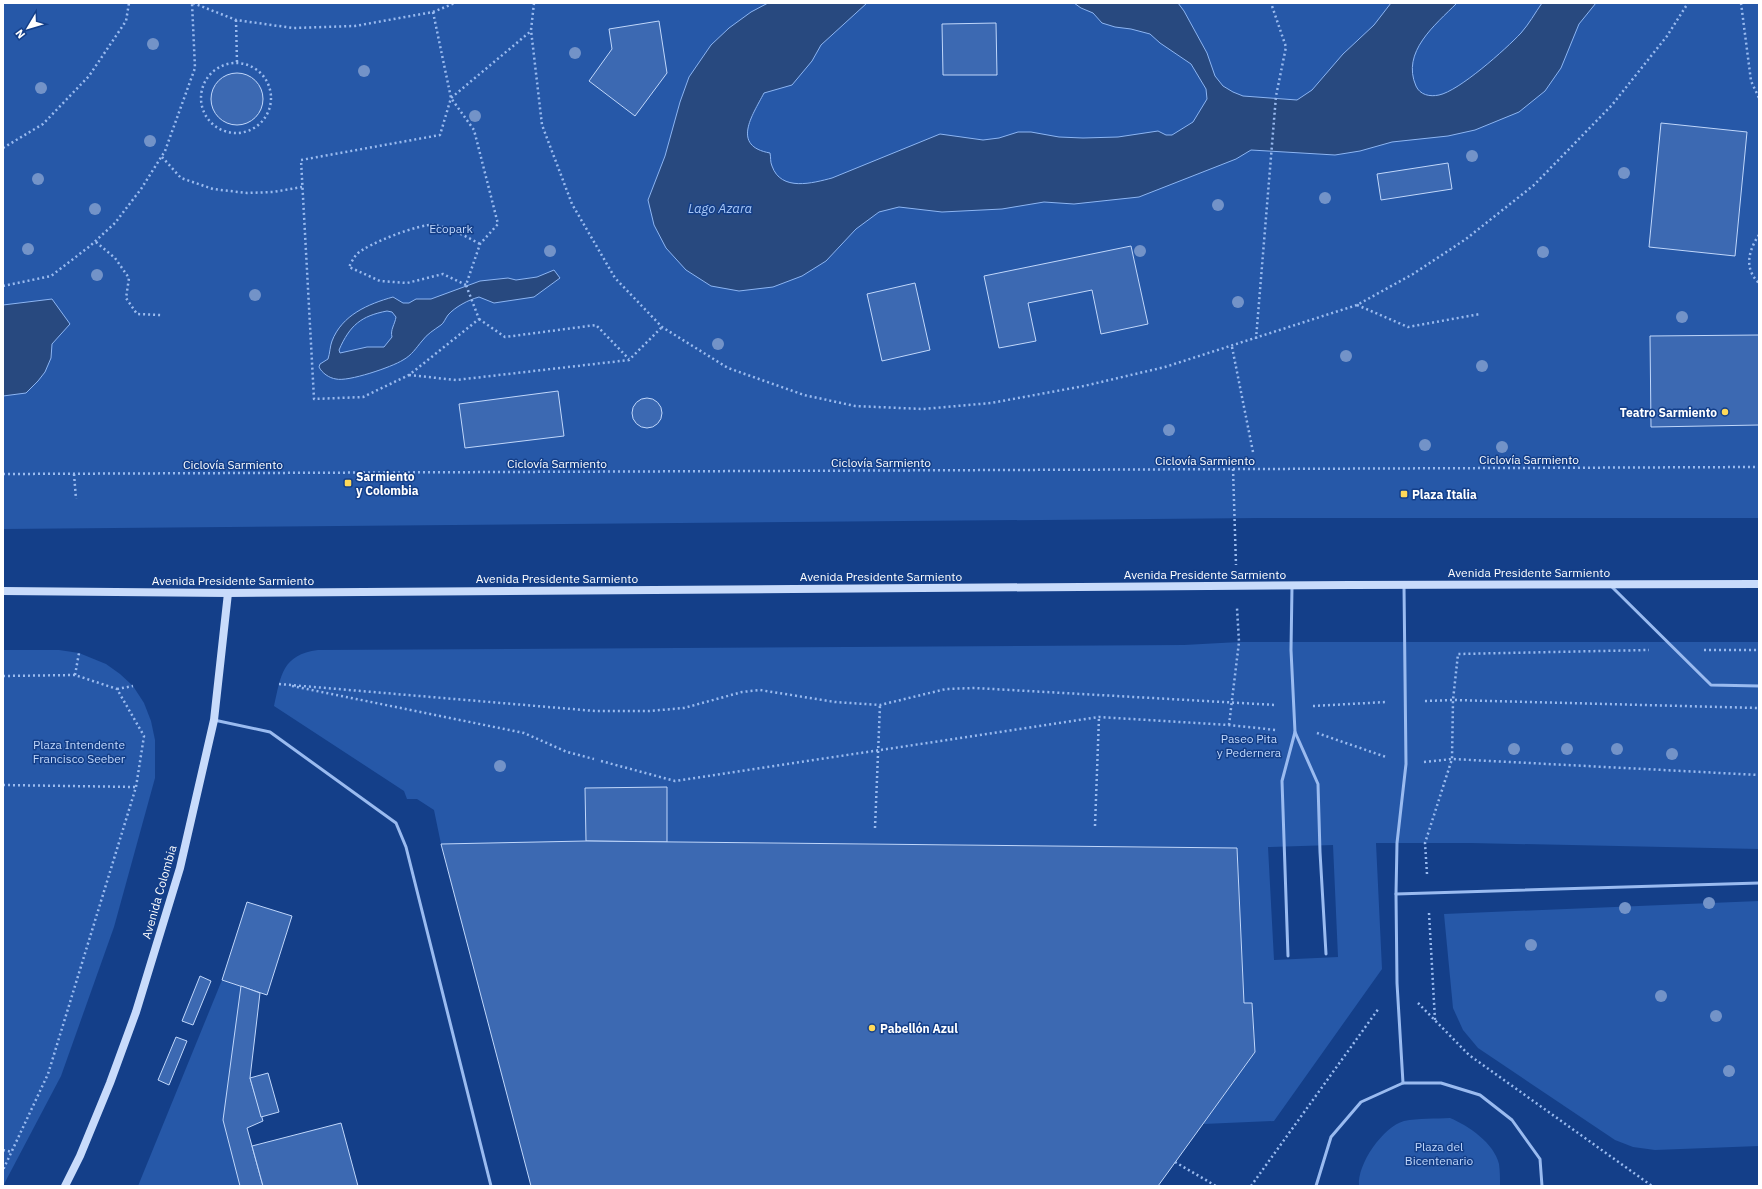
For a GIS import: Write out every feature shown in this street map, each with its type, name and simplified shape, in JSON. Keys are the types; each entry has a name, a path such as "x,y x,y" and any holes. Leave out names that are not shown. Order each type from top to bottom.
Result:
{"main road":[{"name":"Avenida Presidente Sarmiento","path":"3,591 228,593 1608,583 1759,584"},
{"name":"Avenida Colombia","path":"65,1186 80,1156 101,1105 136,1012 180,868 214,720 228,593"}],"lane":[{"path":"1608,583 1711,685 1759,686"},
{"path":"1288,956 1282,781 1295,732 1291,650 1292,585"},
{"path":"1403,1083 1397,983 1396,894 1397,843 1406,764 1404,585"},
{"path":"214,720 270,732 396,823 406,847 491,1186"},
{"path":"1295,732 1318,784 1326,954"},
{"path":"1396,894 1759,883"},
{"path":"1316,1186 1331,1137 1361,1102 1403,1083 1441,1083 1480,1095 1512,1120 1540,1159 1542,1186"}],"path":[{"path":"3,148 43,124 89,76 126,21 129,3"},
{"path":"3,286 51,276 96,242 116,223 141,189 162,156 195,68 192,3 236,20 293,28 355,26 434,12 456,3"},
{"path":"534,3 531,30 542,124 572,204 615,278 662,327 728,368 804,395 855,406 923,409 991,403 1084,386 1164,368 1357,305 1413,274 1459,243 1534,185 1612,105 1667,36 1688,3"},
{"path":"1256,339 1276,96 1286,47 1271,3"},
{"path":"1741,3 1751,81 1759,98"},
{"path":"434,12 451,98 474,130 498,224 480,244 466,285 479,319 505,337 596,325 629,360"},
{"path":"236,20 237,63"},
{"path":"479,319 409,375 363,397 314,399 301,160 440,135 451,98 531,30"},
{"path":"237,63 249,65 254,68 267,81 272,93 272,105 267,116 259,126 248,132 236,134 224,132 213,126 205,116 201,104 202,92 206,80 214,71 225,65 237,63"},
{"path":"162,156 181,178 213,189 247,193 273,192 302,187"},
{"path":"466,285 443,274 407,283 380,281 349,267 357,254 370,246 420,226 433,225 457,231 480,244"},
{"path":"1759,235 1752,244 1749,256 1749,268 1754,279 1759,283"},
{"path":"96,242 115,258 129,278 126,298 137,314 161,315"},
{"path":"1357,305 1408,327 1480,314"},
{"path":"409,375 456,380 629,360 662,327"},
{"path":"1232,347 1252,452"},
{"name":"Ciclovía Sarmiento","path":"3,474 1759,467"},
{"path":"74,474 76,500"},
{"path":"1452,759 1453,700 1458,654 1759,650"},
{"path":"75,675 79,653"},
{"path":"3,676 75,675 117,689 133,686"},
{"path":"594,759 567,752 524,733 279,684 595,711 649,711 684,708 742,692 760,690 835,702 880,705 946,690 975,688 1293,706 1453,700 1759,708"},
{"path":"3,1170 48,1074 136,787 144,736 117,689"},
{"path":"875,828 880,705"},
{"path":"595,711 596,715"},
{"path":"601,761 676,781 1099,717 1229,725 1317,733 1406,764 1452,759 1759,775"},
{"path":"1095,826 1099,717"},
{"path":"3,785 136,787"},
{"path":"1251,1186 1397,983 1470,1055 1652,1186"},
{"path":"3,1150 12,1152"},
{"path":"1175,1162 1216,1186"}],"green space":[{"name":"Ecopark","path":"3,3 1759,3 1759,518 1259,518 3,529"},
{"name":"Paseo Pita y Pedernera","path":"1239,642 1759,642 1759,849 1471,843 1376,843 1382,969 1274,1121 1203,1124 1255,1052 1252,1003 1244,1003 1237,848 696,842 441,844 434,810 417,799 407,799 404,791 274,706 285,668 297,656 318,650 1184,645","holes":["1333,845 1338,957 1274,960 1268,847"]},
{"name":"Plaza Intendente Francisco Seeber","path":"3,650 59,650 79,653 106,664 120,674 133,686 144,703 151,721 155,740 155,778 114,927 61,1076 3,1186"},
{"path":"1759,901 1759,1146 1655,1150 1633,1147 1615,1140 1478,1048 1463,1030 1453,1008 1444,914"},
{"path":"222,980 241,986 240,1186 138,1186"},
{"name":"Plaza del Bicentenario","path":"1450,1118 1480,1136 1492,1149 1499,1164 1500,1186 1359,1186 1359,1177 1367,1157 1380,1138 1396,1125 1409,1120"}],"water":[{"name":"Lago Azara","path":"768,3 867,3 821,45 812,61 792,85 764,93 750,120 748,137 751,144 758,149 770,153 772,166 776,174 782,180 798,184 832,178 940,134 983,140 999,138 1018,132 1031,132 1059,137 1083,138 1118,137 1158,131 1166,135 1172,135 1193,122 1207,99 1206,89 1191,64 1160,43 1150,34 1102,23 1093,13 1074,3 1178,3 1207,53 1215,76 1223,86 1243,96 1297,100 1312,90 1343,54 1374,25 1391,3 1457,3 1430,30 1417,51 1413,62 1413,74 1416,86 1426,95 1432,96 1448,92 1470,78 1494,59 1521,33 1542,3 1596,3 1579,24 1561,68 1545,91 1519,112 1475,130 1448,136 1392,142 1360,151 1335,155 1251,150 1236,159 1139,197 1074,204 1044,202 1002,209 942,212 899,207 879,212 856,229 826,261 802,276 773,287 739,291 711,286 686,270 666,248 654,225 648,200 665,156 680,102 689,77 711,45 729,28 751,12"},
{"path":"554,270 560,278 534,297 494,303 479,297 466,302 451,312 442,324 426,336 409,356 390,366 360,376 342,379 328,376 319,367 320,364 328,359 332,341 342,324 349,317 374,303 393,297 403,303 409,303 416,299 431,299 480,281 508,278 516,280 537,277","holes":["387,311 392,312 396,317 392,329 392,337 384,347 367,347 340,353 339,350 343,341 357,323 378,313"]},
{"path":"52,299 70,324 52,344 51,358 45,372 38,381 26,393 3,396 3,305"}],"building":[{"path":"659,21 667,73 635,116 589,81 612,49 609,29"},
{"path":"996,23 997,75 943,75 942,24"},
{"path":"237,73 247,75 255,81 261,89 263,99 261,109 255,117 247,123 237,125 227,123 219,117 213,109 211,99 213,89 219,81 227,75"},
{"path":"1661,123 1747,132 1735,256 1649,247"},
{"path":"1448,163 1452,189 1381,200 1377,174"},
{"path":"1131,246 1148,324 1101,334 1092,290 1028,303 1036,341 999,348 984,276"},
{"path":"915,283 930,350 882,361 867,294"},
{"path":"1759,335 1759,425 1651,427 1650,336"},
{"path":"558,391 564,436 465,448 459,404"},
{"path":"647,398 658,402 662,413 658,424 647,428 636,424 632,413 636,402"},
{"path":"667,787 667,842 586,841 585,788"},
{"name":"Pabellón Azul","path":"586,841 1237,848 1244,1003 1252,1003 1255,1052 1158,1186 531,1186 441,844"},
{"path":"247,902 292,916 267,995 222,980"},
{"path":"200,976 211,981 193,1025 182,1021"},
{"path":"241,986 260,993 250,1078 263,1121 247,1128 263,1186 240,1186 223,1120"},
{"path":"176,1037 187,1041 169,1085 158,1080"},
{"path":"268,1073 279,1112 261,1117 250,1078"},
{"path":"341,1123 358,1186 263,1186 252,1146"}],"place":[{"name":"Teatro Sarmiento","path":"1725,412"},
{"name":"Sarmiento y Colombia","path":"348,483"},
{"name":"Plaza Italia","path":"1404,494"},
{"name":"Pabellón Azul","path":"872,1028"}]}
